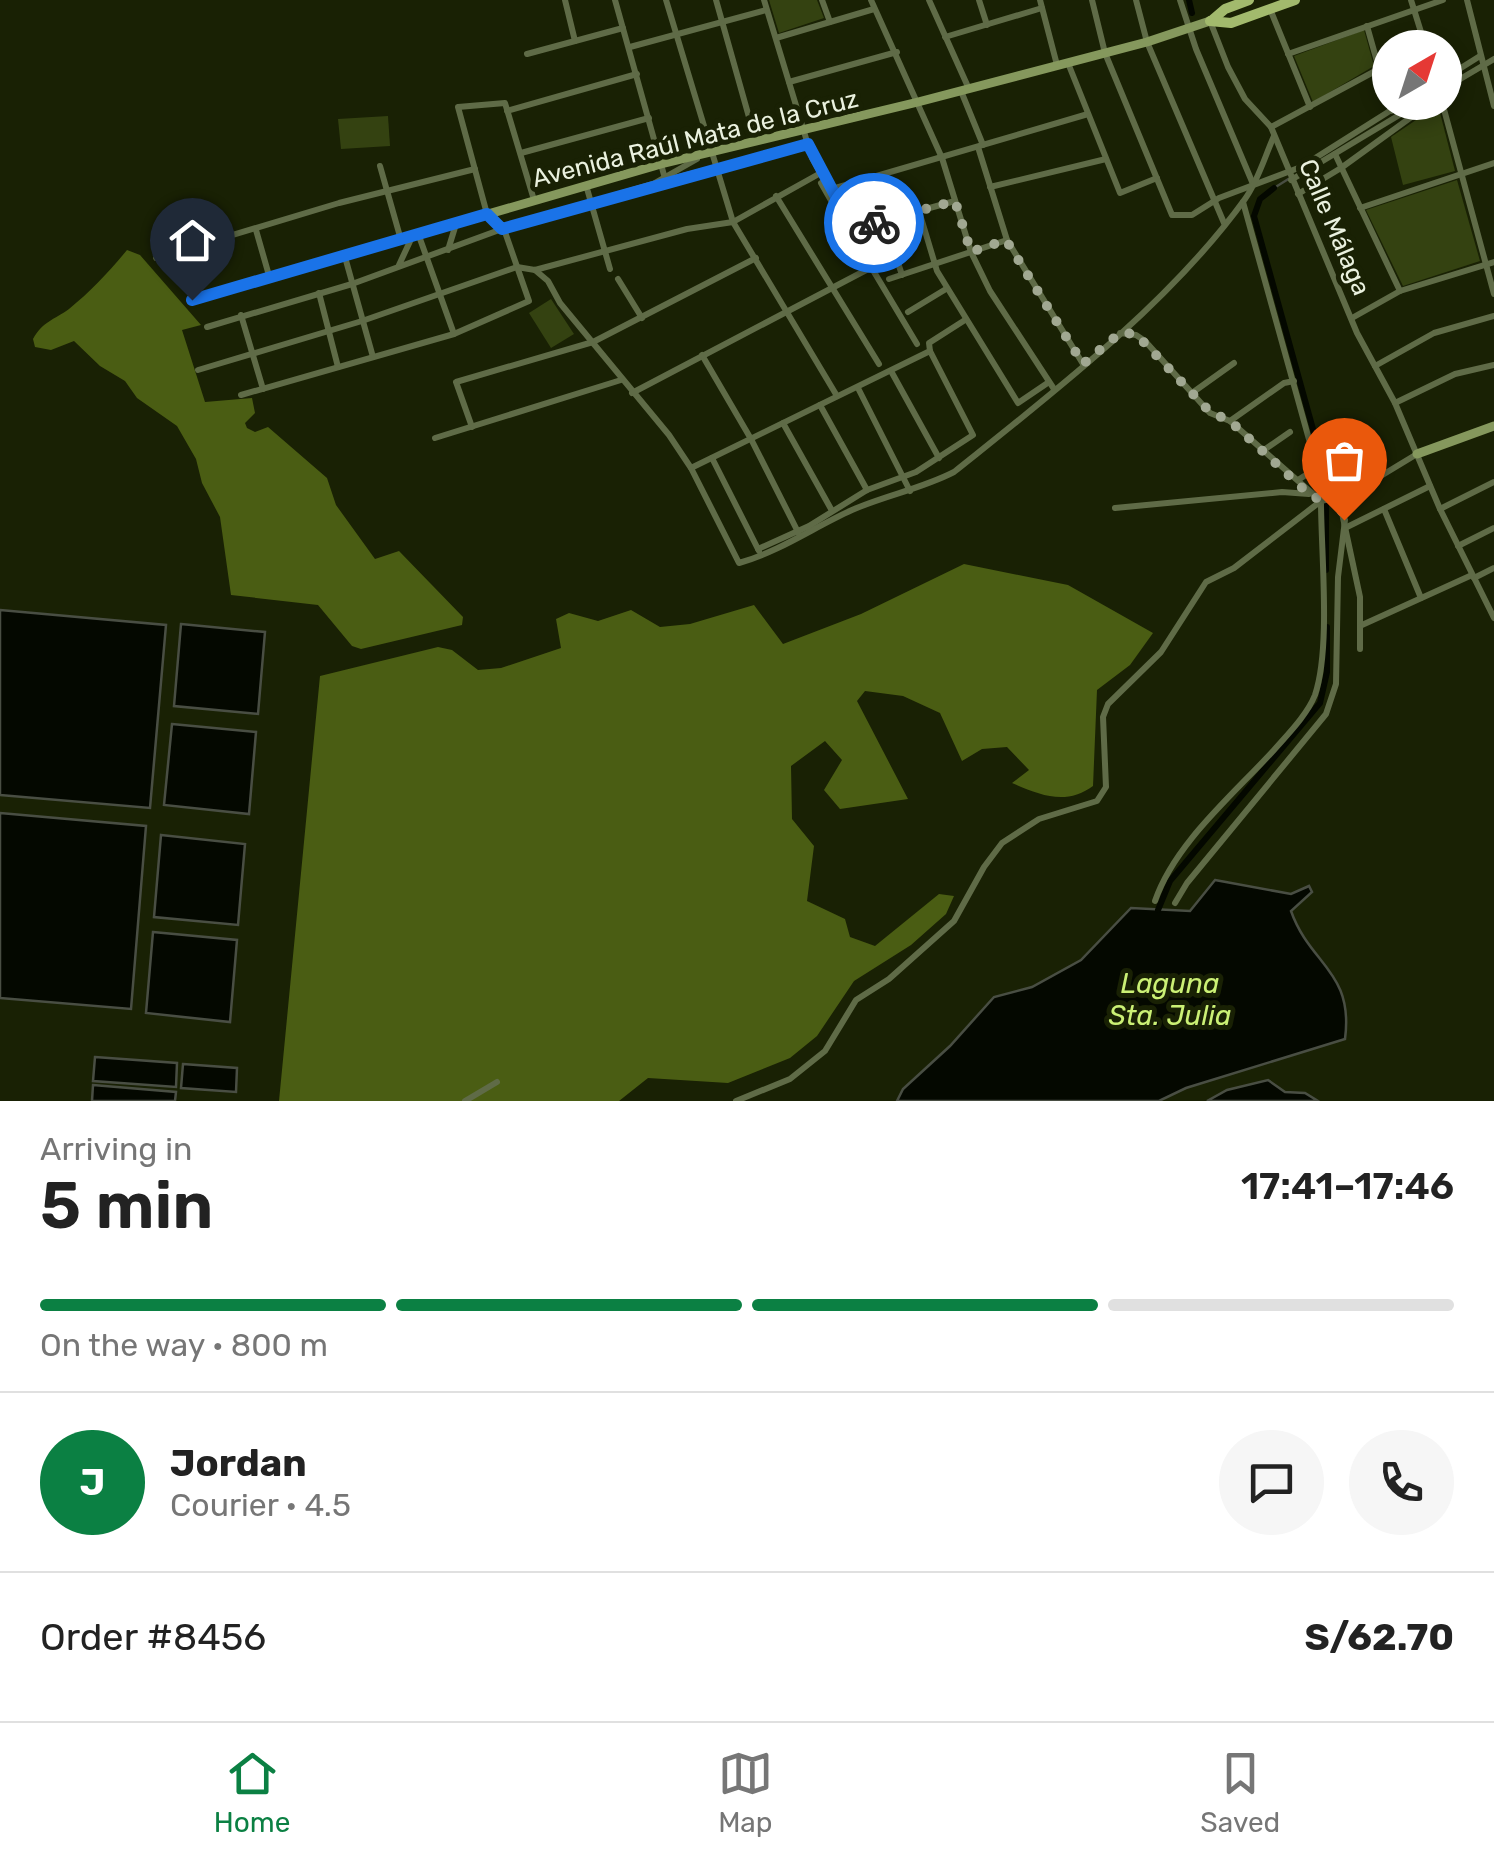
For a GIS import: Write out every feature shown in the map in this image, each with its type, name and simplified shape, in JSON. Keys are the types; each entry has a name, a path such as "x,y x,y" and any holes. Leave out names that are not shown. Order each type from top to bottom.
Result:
{"main road":[{"name":"Avenida Raúl Mata de la Cruz","path":"1210,21 1225,9 1249,0"},
{"name":"Avenida Raúl Mata de la Cruz","path":"1210,21 1231,24 1295,0"}],"street":[{"path":"565,0 575,41"},
{"path":"615,0 664,176"},
{"path":"666,0 733,222 837,396"},
{"path":"716,0 756,142"},
{"path":"764,0 817,175 916,344"},
{"path":"822,0 830,22"},
{"path":"870,0 942,158 971,252 990,291 1052,386"},
{"path":"928,0 965,90 1006,240 1083,364"},
{"path":"980,0 986,25"},
{"path":"1092,0 1105,53 1172,215 1192,216 1253,184 1290,176 1334,154 1385,120"},
{"path":"1136,0 1147,42 1224,223"},
{"path":"1180,0 1253,184"},
{"path":"1412,0 1420,30"},
{"path":"1288,54 1444,0"},
{"path":"1467,0 1494,106"},
{"path":"945,37 1041,4 1062,64 1088,114 1120,193 1157,178"},
{"path":"776,38 874,9"},
{"path":"1270,9 1310,107"},
{"path":"630,47 766,10"},
{"name":"Avenida Raúl Mata de la Cruz","path":"192,300 662,164 965,90 1147,42 1210,21"},
{"name":"Calle Málaga","path":"1210,21 1236,83 1270,127 1352,318 1494,618"},
{"path":"1367,26 1372,44"},
{"path":"528,54 623,28"},
{"path":"789,82 896,52"},
{"path":"1462,67 1480,56"},
{"path":"1462,78 1494,59"},
{"path":"1270,127 1372,73"},
{"path":"508,111 637,74"},
{"path":"241,395 454,334 529,301 502,229 487,214 458,108 505,103 534,200"},
{"path":"832,189 1088,114"},
{"path":"521,153 649,118"},
{"path":"1290,176 1384,120"},
{"path":"1298,194 1407,120"},
{"path":"1447,120 1490,263 1494,294"},
{"path":"536,270 691,468 739,563 847,512 954,472 1131,323 1243,202 1274,136"},
{"path":"207,326 352,284 590,201 808,144"},
{"path":"653,184 712,152"},
{"path":"1334,154 1400,291"},
{"path":"812,158 854,231 955,201"},
{"path":"990,187 1106,159"},
{"path":"1360,208 1494,163"},
{"path":"380,166 400,240"},
{"path":"156,258 475,169"},
{"path":"198,370 362,321 517,267 536,270 687,229 733,222 817,175"},
{"path":"586,185 602,253 610,269"},
{"path":"776,196 879,364"},
{"path":"1243,202 1315,462 1312,471 1282,492"},
{"path":"918,211 946,289 1018,403 1052,386"},
{"path":"884,220 902,274"},
{"path":"448,250 457,224"},
{"path":"256,230 270,279"},
{"path":"416,236 454,334"},
{"path":"394,268 416,236"},
{"path":"889,279 1006,240"},
{"path":"344,257 373,357"},
{"path":"472,427 456,382 593,342 756,258"},
{"path":"1352,318 1400,291 1490,263"},
{"path":"632,393 872,267"},
{"path":"618,279 642,318"},
{"path":"908,312 946,289"},
{"path":"319,292 338,367"},
{"path":"241,315 263,390"},
{"path":"1375,366 1434,333 1494,316"},
{"path":"800,535 831,510 867,490 905,477 973,434 929,342 965,320"},
{"path":"1131,323 1210,412 1230,421 1310,495"},
{"path":"1120,333 1136,334 1145,341"},
{"path":"691,468 930,351"},
{"path":"702,355 800,535"},
{"path":"1192,392 1234,363"},
{"path":"1395,403 1455,374 1494,365"},
{"path":"890,371 939,458"},
{"path":"435,438 621,380"},
{"path":"1230,421 1284,383 1294,382"},
{"path":"858,388 910,491"},
{"path":"820,405 867,490"},
{"path":"783,423 831,510"},
{"path":"1115,508 1282,492 1321,500 1339,499 1417,454 1494,426"},
{"path":"1264,450 1290,432"},
{"path":"712,458 760,553"},
{"path":"1440,509 1494,482"},
{"path":"1346,524 1430,486"},
{"path":"1339,499 1362,625 1360,649"},
{"path":"1155,900 1162,880 1179,856 1288,734 1314,697 1322,645 1321,500"},
{"path":"736,1101 790,1078 824,1051 856,1000 889,979 954,921 984,867 1002,844 1039,818 1097,801 1106,788 1103,717 1108,704 1161,652 1206,582 1234,568 1321,500"},
{"path":"1384,510 1422,598"},
{"path":"1174,903 1326,714 1336,684 1338,577 1346,524"},
{"path":"1458,546 1494,528"},
{"path":"1362,625 1494,568"},
{"path":"465,1101 496,1082"}],"green space":[{"path":"769,0 817,0 824,18 779,33"},
{"path":"1364,30 1372,67 1313,102 1294,56"},
{"path":"388,116 390,146 341,149 338,119"},
{"path":"1416,120 1442,120 1455,171 1403,185 1391,137"},
{"path":"1457,180 1480,261 1403,286 1366,210"},
{"path":"127,250 140,255 201,325 182,330 205,402 252,398 255,413 245,423 247,428 255,432 268,427 327,478 336,505 375,559 399,551 463,617 462,625 361,649 352,646 318,605 231,595 220,517 202,483 196,459 177,426 137,398 125,381 100,366 74,341 51,350 35,347 33,339 41,328 85,295"},
{"path":"551,299 574,334 551,348 529,313"},
{"path":"964,564 1068,585 1153,633 1130,665 1097,690 1093,786 1073,796 1053,796 1012,783 1029,770 1007,747 982,749 962,761 940,713 903,696 865,691 857,701 908,799 840,809 824,790 842,760 825,741 791,766 792,819 814,846 807,901 845,919 850,937 875,946 939,894 954,896 946,914 911,945 854,981 817,1036 790,1058 728,1083 648,1078 619,1101 279,1101 320,676 438,647 452,650 478,670 501,668 561,648 556,619 569,613 598,621 631,610 660,627 690,624 754,605 783,644 861,614"}],"water":[{"path":"0,610 166,625 150,808 0,795"},
{"path":"181,624 265,632 258,714 174,706"},
{"path":"172,724 256,732 249,814 164,805"},
{"path":"0,813 146,826 131,1009 0,998"},
{"path":"161,835 245,844 238,925 154,917"},
{"name":"Laguna Sta. Julia","path":"1215,880 1291,894 1309,886 1312,892 1291,911 1337,983 1346,1016 1345,1039 1186,1088 1159,1101 897,1101 903,1089 950,1046 994,997 1032,987 1081,960 1131,908 1190,911"},
{"path":"153,932 237,940 230,1022 146,1013"},
{"path":"95,1057 177,1063 176,1087 93,1081"},
{"path":"183,1064 237,1068 236,1092 181,1088"},
{"name":"Laguna Sta. Julia","path":"1268,1080 1285,1092 1305,1093 1318,1101 1207,1101 1227,1090"},
{"path":"93,1085 176,1092 175,1101 92,1101"}],"waterway":[{"path":"1189,0 1192,13"},
{"path":"1274,188 1290,178"},
{"path":"1274,188 1260,199 1254,216 1321,458 1326,490 1326,570"},
{"path":"1158,910 1170,881 1320,703 1327,672 1327,627"}],"way so far":[{"path":"874,223 955,201 971,252 1006,240 1083,364 1120,333 1136,334 1210,412 1230,421 1282,465 1310,495 1321,500 1339,499 1344,520"}],"route":[{"path":"192,300 487,214 502,229 590,201 808,144 824,181 853,229 874,223"}]}
